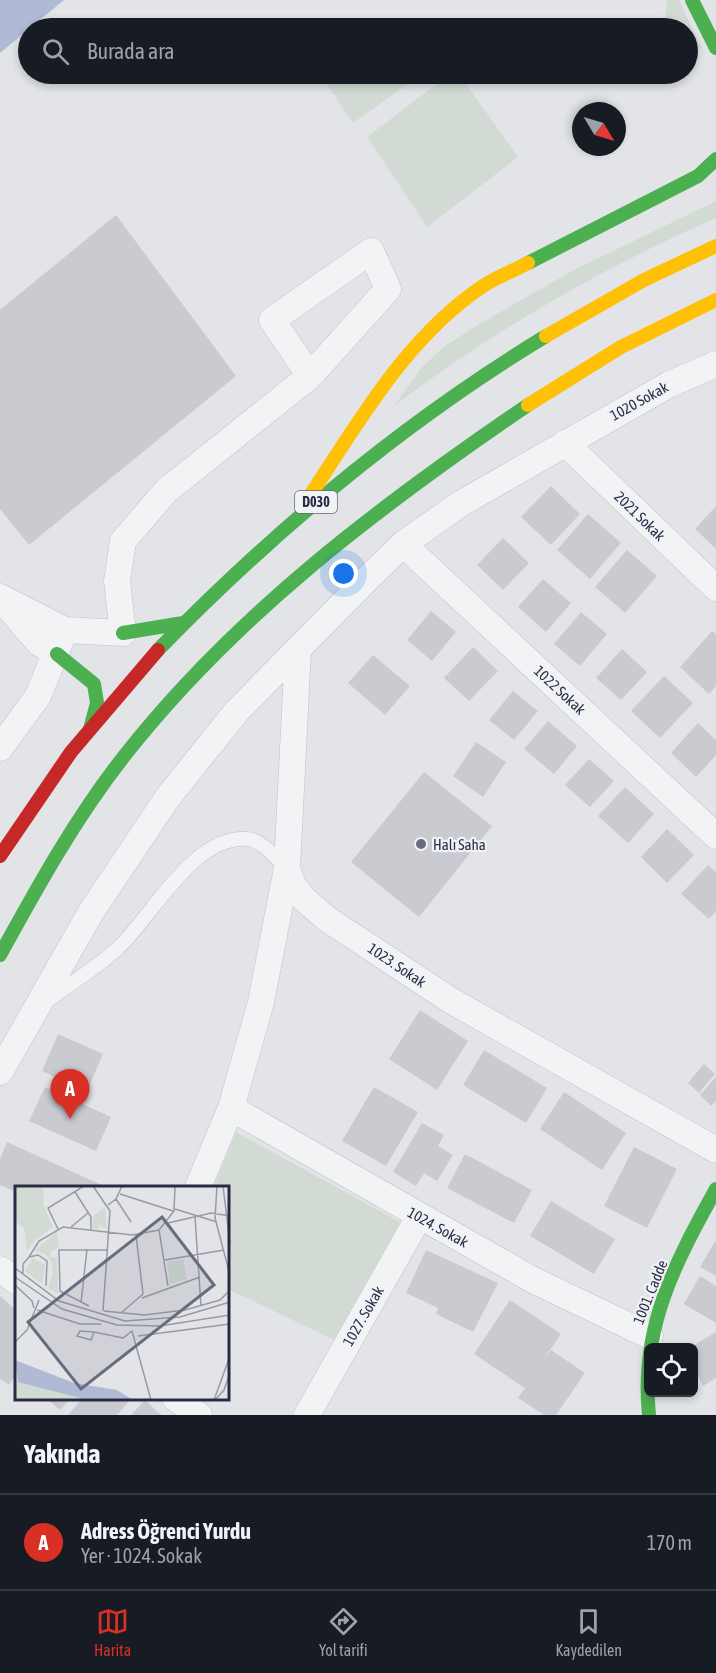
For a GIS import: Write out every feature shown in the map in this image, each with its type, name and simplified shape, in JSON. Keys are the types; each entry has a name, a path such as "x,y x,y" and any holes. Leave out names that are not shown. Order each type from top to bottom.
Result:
{"main road":[{"path":"692,0 716,48"},
{"path":"296,519 383,385 430,330 483,286 698,176 716,159"},
{"name":"D030","path":"0,856 90,729 183,622 296,519 439,404 509,357 625,290 716,246"},
{"path":"0,955 88,807 143,732 185,684 268,604 316,561 432,472 527,406 608,353 716,300"},
{"path":"123,633 183,622"},
{"path":"61,642 94,684 97,703 90,729"},
{"name":"1001. Cadde","path":"649,1415 645,1371 650,1336 680,1261 716,1189"}],"street":[{"path":"0,598 39,643 123,633 117,581 123,541 166,491 310,376 388,289 372,251 272,320 310,376"},
{"name":"1020 Sokak","path":"0,1072 91,912 168,797 237,711 403,544 460,504 565,443 668,385 716,364"},
{"name":"2021 Sokak","path":"565,443 716,588"},
{"name":"1022 Sokak","path":"403,544 716,836"},
{"path":"0,748 38,696 61,642"},
{"name":"1023. Sokak","path":"298,650 287,868 292,885 327,919 450,1000 716,1150"},
{"path":"198,1186 231,1108 261,1002 287,868"},
{"name":"1024. Sokak","path":"231,1108 533,1280 650,1336"},
{"name":"1027. Sokak","path":"307,1415 419,1217"},
{"path":"0,1269 15,1280"},
{"path":"178,1400 199,1415"}],"lane":[{"path":"33,1012 116,951 175,881 192,864 215,847 248,838 260,843 287,868"}],"shaded area":[{"path":"667,0 679,0 687,18 666,18"},
{"path":"327,84 408,84 353,123"},
{"path":"437,84 466,84 518,157 427,227 367,137"},
{"path":"716,201 716,218 673,237 549,303 470,352 394,406 422,367 445,346 481,323 574,270"},
{"path":"236,1132 400,1222 334,1340 230,1290 230,1186 214,1186"}],"water":[{"path":"0,0 64,0 42,18 18,18 18,38 0,53"}],"building":[{"path":"116,215 236,376 29,545 0,509 0,310"},
{"path":"551,486 580,514 551,545 521,517"},
{"path":"716,506 716,549 695,529"},
{"path":"588,514 621,543 590,579 557,550"},
{"path":"503,538 529,563 503,590 477,565"},
{"path":"627,550 657,576 625,613 595,587"},
{"path":"543,579 571,603 546,632 518,607"},
{"path":"431,611 456,632 432,661 407,640"},
{"path":"581,612 607,634 580,666 554,644"},
{"path":"712,631 716,634 716,686 709,694 680,667"},
{"path":"473,647 498,671 469,701 444,678"},
{"path":"622,649 647,672 621,700 596,678"},
{"path":"373,655 410,686 385,715 348,683"},
{"path":"664,676 693,703 660,738 631,711"},
{"path":"513,691 538,711 514,740 489,720"},
{"path":"548,721 577,746 554,774 524,749"},
{"path":"698,723 716,740 716,755 696,777 671,753"},
{"path":"476,742 506,762 483,797 453,776"},
{"path":"589,759 614,781 590,807 565,785"},
{"name":"Halı Saha","path":"424,772 492,826 419,917 351,862"},
{"path":"625,787 654,814 628,843 598,816"},
{"path":"667,829 694,855 667,883 641,857"},
{"path":"708,865 716,872 716,911 709,919 681,894"},
{"path":"420,1010 468,1041 437,1090 389,1059"},
{"path":"58,1034 103,1054 87,1091 42,1071"},
{"path":"484,1050 547,1088 526,1123 463,1085"},
{"path":"704,1064 715,1074 699,1093 688,1083"},
{"path":"716,1077 716,1101 711,1106 700,1095"},
{"path":"45,1087 111,1117 96,1151 29,1121"},
{"path":"374,1087 418,1112 386,1166 342,1141"},
{"path":"564,1092 626,1133 602,1170 540,1129"},
{"path":"422,1123 444,1135 438,1146 453,1155 437,1181 424,1173 416,1186 393,1172"},
{"path":"7,1142 104,1186 15,1186 15,1192 0,1185 0,1159"},
{"path":"634,1147 677,1169 647,1228 604,1206"},
{"path":"465,1154 532,1190 514,1223 447,1188"},
{"path":"551,1201 615,1239 594,1274 530,1236"},
{"path":"716,1240 716,1276 700,1267"},
{"path":"426,1250 498,1283 473,1332 436,1314 438,1308 406,1293"},
{"path":"700,1276 716,1286 716,1323 684,1304"},
{"path":"0,1296 15,1309 15,1376 9,1385 0,1379"},
{"path":"510,1300 561,1334 541,1363 551,1350 585,1373 556,1415 544,1415 518,1398 525,1388 474,1354"},
{"path":"716,1332 716,1378 703,1386 698,1376 697,1343"},
{"path":"48,1400 69,1400 60,1410"},
{"path":"81,1400 130,1400 117,1415 68,1415"},
{"path":"145,1400 161,1415 131,1415"}],"traffic: fast":[{"path":"692,0 716,48"},
{"path":"528,263 698,176 716,159"},
{"path":"158,650 248,563 342,481 442,405 493,369 546,336"},
{"path":"0,955 58,852 107,779 168,704 214,655 313,565 365,523 528,405"},
{"path":"123,633 183,623"},
{"path":"57,654 94,684 97,703 90,729"},
{"path":"649,1415 648,1383 655,1325 674,1270 716,1189"}],"traffic: slow":[{"path":"546,336 644,280 716,246"},
{"path":"311,494 387,381 431,330 483,286 528,263"},
{"path":"528,405 621,347 716,300"}],"traffic: jam":[{"path":"0,856 71,752 158,650"}],"place":[{"name":"Halı Saha","path":"421,844"},
{"name":"Adress Öğrenci Yurdu","path":"70,1119"}]}
